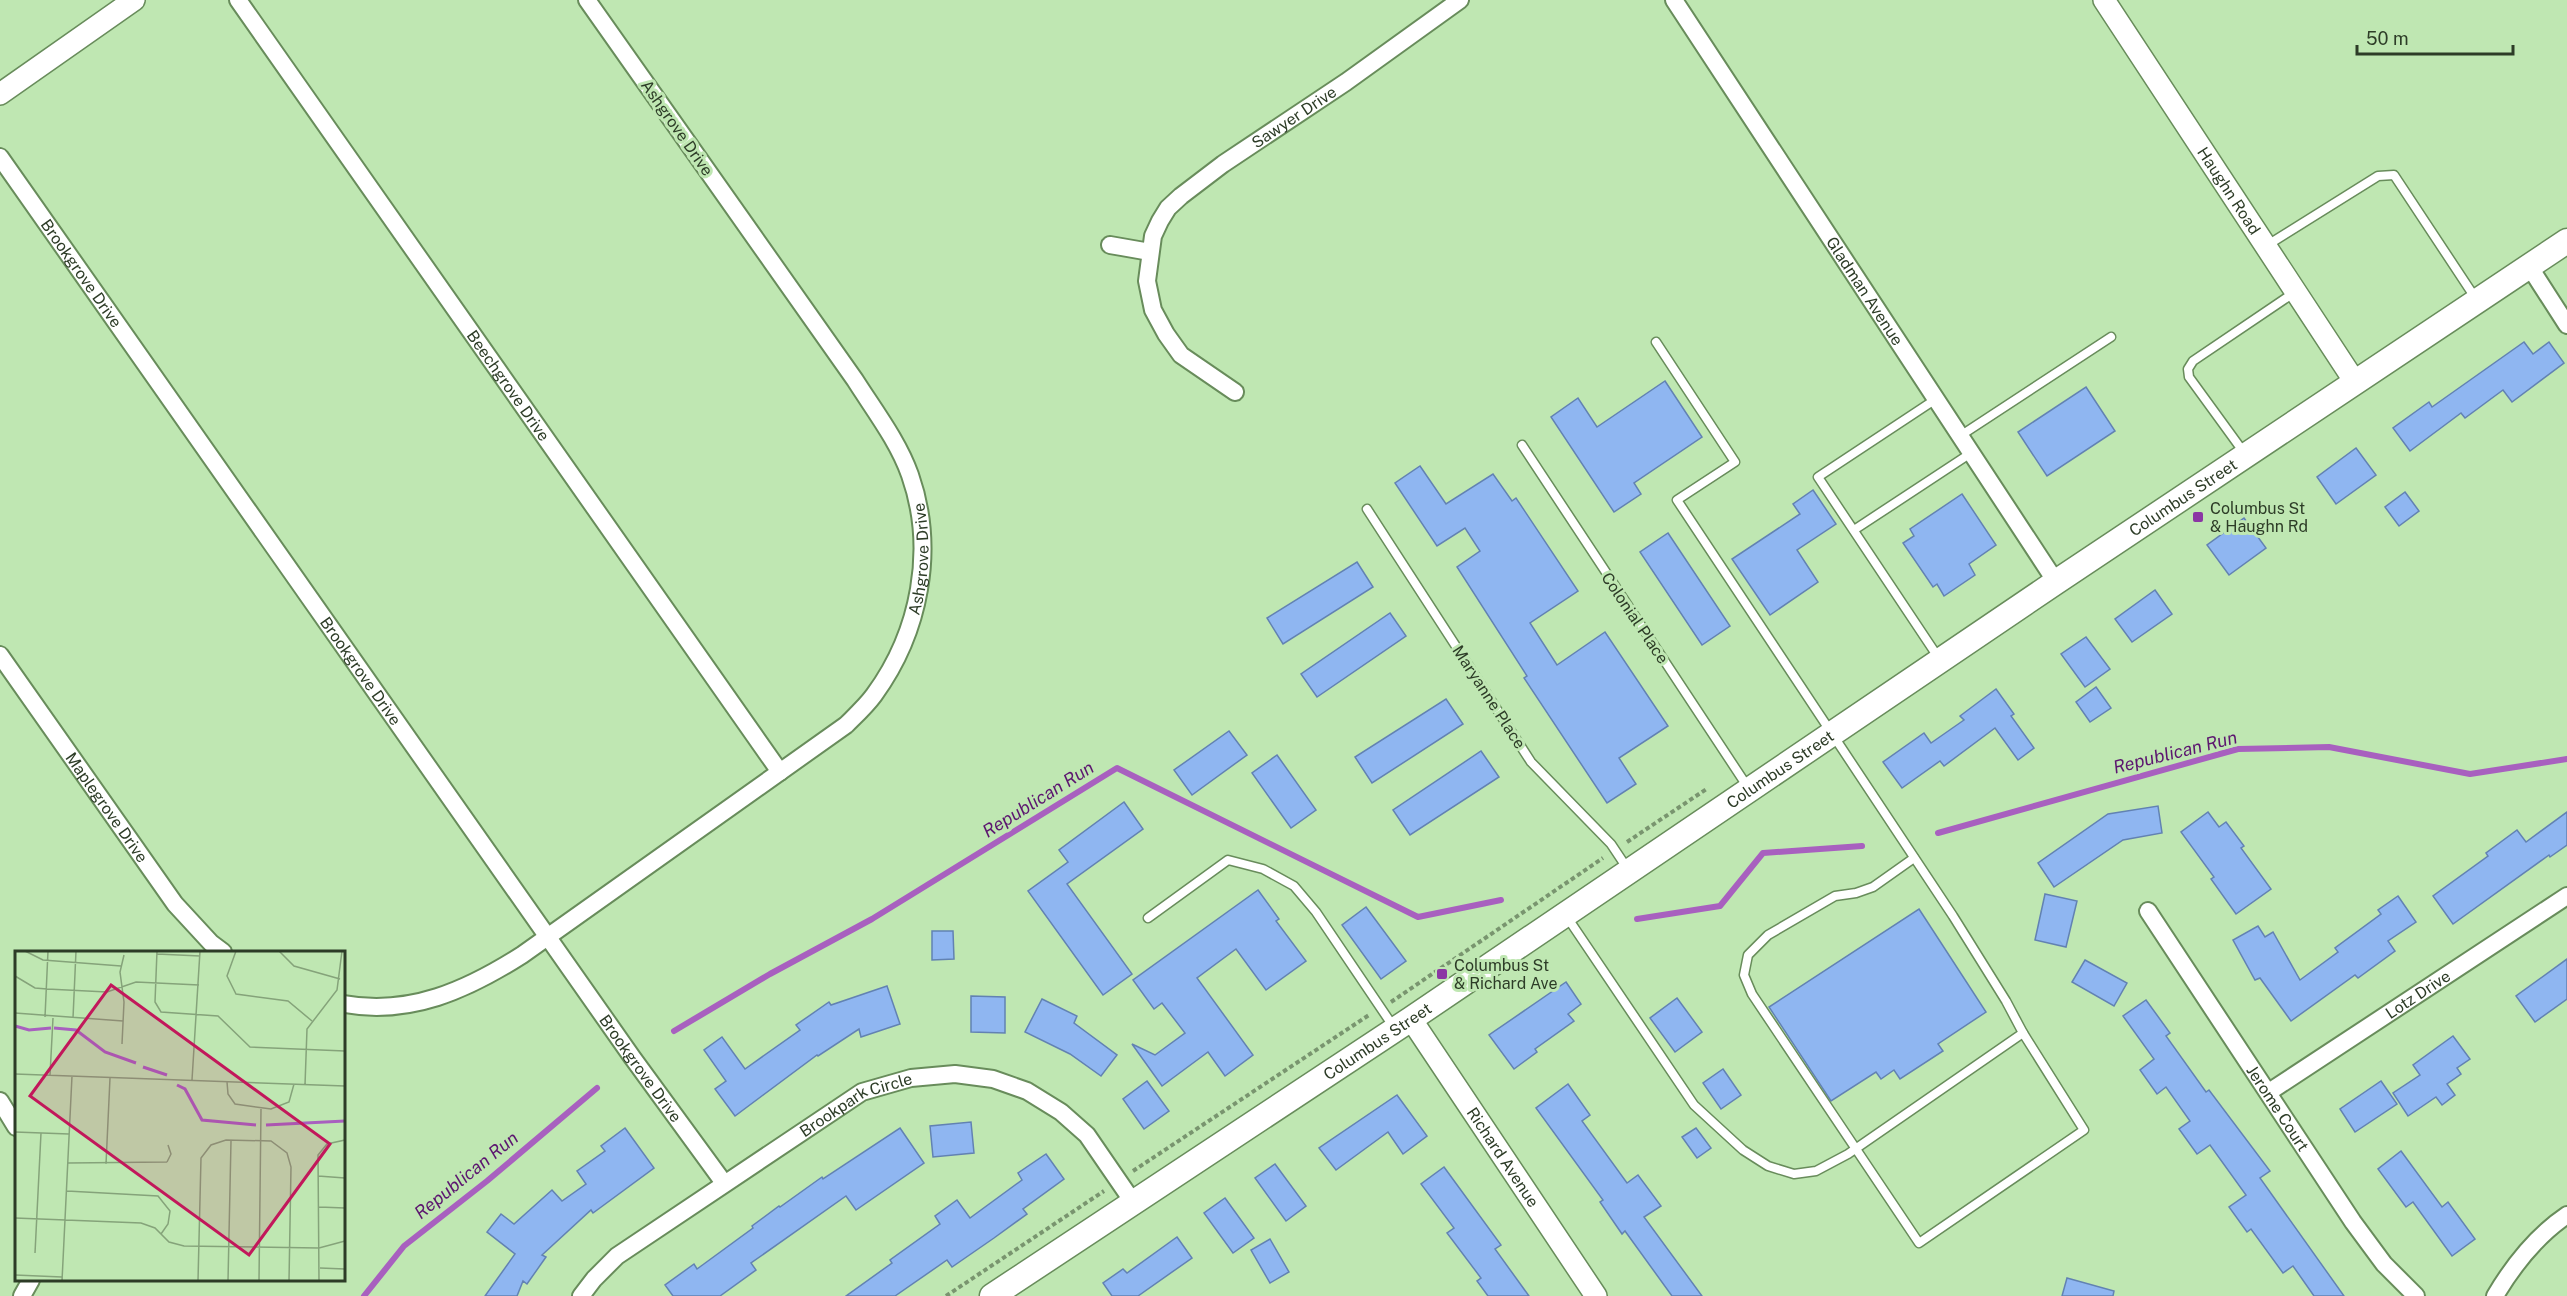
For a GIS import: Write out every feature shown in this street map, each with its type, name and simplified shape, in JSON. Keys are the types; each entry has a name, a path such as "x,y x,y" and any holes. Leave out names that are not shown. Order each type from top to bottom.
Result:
{"main road":[{"name":"Columbus Street","path":"992,1296 1403,1024 2055,582 2567,241"}],"street":[{"path":"0,94 134,0"},
{"name":"Beechgrove Drive","path":"238,0 780,772"},
{"name":"Ashgrove Drive","path":"548,936 846,725 873,697 893,666 906,637 920,587 924,549 919,512 912,484 893,441 855,380 587,0"},
{"name":"Sawyer Drive","path":"1235,392 1181,355 1166,334 1149,296 1147,281 1150,252 1153,236 1160,221 1168,208 1181,196 1223,164 1346,82 1460,0"},
{"name":"Gladman Avenue","path":"1674,0 2055,582"},
{"name":"Haughn Road","path":"2104,0 2355,382"},
{"name":"Brookgrove Drive","path":"0,157 548,936 724,1182"},
{"path":"1110,245 1150,252"},
{"path":"2529,266 2567,325"},
{"name":"Maplegrove Drive","path":"0,655 175,904 211,944 222,951"},
{"name":"Lotz Drive","path":"2269,1092 2567,896"},
{"name":"Jerome Court","path":"2148,911 2368,1244 2416,1296"},
{"path":"345,1005 417,1004 468,987 494,973 548,936"},
{"name":"Richard Avenue","path":"1403,1024 1596,1296"},
{"name":"Brookpark Circle","path":"581,1296 617,1256 724,1182 862,1092 911,1078 955,1074 993,1079 1027,1091 1061,1112 1087,1135 1133,1202"},
{"path":"0,1101 15,1125"},
{"path":"2495,1296 2512,1268 2560,1220"},
{"path":"22,1296 30,1281"}],"lane":[{"path":"2266,247 2378,176 2394,175 2477,301"},
{"path":"2246,455 2189,377 2188,369 2193,361 2295,291"},
{"path":"1960,436 2111,338"},
{"path":"1656,342 1735,462 1677,500 1833,734 1914,858 1988,972 2084,1130 1918,1243 1752,994 1744,975 1748,955 1768,935 1835,896 1856,893 1873,887 1914,858"},
{"path":"1936,399 1818,477 1941,660"},
{"name":"Colonial Place","path":"1522,445 1750,790"},
{"path":"1854,530 1971,453"},
{"name":"Maryanne Place","path":"1367,508 1531,762 1615,850 1629,871"},
{"path":"1148,918 1228,860 1263,869 1294,886 1317,912 1381,1008 1403,1024"},
{"path":"1565,914 1695,1105 1743,1150 1767,1166 1794,1174 1816,1171 1854,1149 2023,1033"}],"path":[{"path":"946,1296 1736,770"}],"building":[{"path":"2524,342 2533,354 2549,342 2564,363 2512,402 2503,390 2465,418 2461,413 2410,451 2393,428 2429,402 2432,407"},
{"path":"1665,381 1702,437 1634,483 1641,494 1614,512 1551,417 1578,398 1597,427"},
{"path":"2086,387 2115,431 2047,476 2018,432"},
{"path":"2356,448 2376,475 2336,504 2317,477"},
{"path":"1420,466 1446,504 1493,474 1512,501 1516,498 1578,591 1530,623 1557,665 1605,632 1668,726 1619,758 1636,784 1607,803 1524,678 1527,676 1457,567 1480,551 1465,528 1437,546 1395,483"},
{"path":"1813,490 1836,524 1797,550 1818,582 1770,615 1732,559 1800,514 1793,504"},
{"path":"2405,492 2419,511 2399,526 2385,507"},
{"path":"1962,494 1996,545 1969,564 1975,575 1944,596 1937,584 1933,587 1903,543 1914,536 1910,529"},
{"path":"2244,518 2266,548 2229,575 2207,545"},
{"path":"1668,533 1730,626 1702,645 1640,552"},
{"path":"1357,562 1373,587 1283,644 1267,618"},
{"path":"2155,590 2172,614 2132,642 2115,619"},
{"path":"1390,613 1406,636 1317,697 1301,674"},
{"path":"2086,637 2110,669 2085,687 2061,654"},
{"path":"2096,687 2111,708 2090,722 2076,702"},
{"path":"1996,689 2014,714 2011,716 2034,748 2018,760 1995,728 1944,766 1940,761 1902,788 1883,762 1924,733 1931,743 1964,720 1960,716"},
{"path":"1446,699 1463,724 1372,783 1355,757"},
{"path":"1229,731 1247,755 1192,795 1174,770"},
{"path":"1481,751 1499,777 1410,835 1393,810"},
{"path":"1277,755 1316,810 1291,828 1252,773"},
{"path":"1124,802 1143,829 1067,884 1132,974 1103,995 1028,891 1068,862 1059,850"},
{"path":"2158,806 2162,833 2123,840 2054,887 2038,863 2108,814"},
{"path":"2208,812 2219,827 2226,822 2244,846 2241,848 2271,889 2236,914 2211,879 2214,877 2181,832"},
{"path":"2567,812 2567,845 2550,857 2549,855 2453,924 2433,896 2488,856 2486,853 2517,830 2526,842"},
{"path":"1258,890 1279,919 1276,921 1306,961 1266,990 1236,949 1197,978 1253,1055 1225,1076 1208,1052 1162,1086 1132,1044 1155,1055 1185,1033 1162,1003 1154,1009 1133,980"},
{"path":"2045,894 2077,901 2066,947 2035,940"},
{"path":"2398,896 2416,922 2388,941 2395,951 2358,978 2355,975 2291,1021 2260,978 2255,980 2233,940 2258,926 2265,937 2273,932 2300,980 2338,952 2335,948 2381,914 2378,910"},
{"path":"1366,907 1406,961 1381,979 1342,925"},
{"path":"1919,909 1986,1012 1938,1044 1943,1051 1900,1079 1894,1070 1881,1079 1876,1072 1831,1101 1769,1007"},
{"path":"932,931 953,931 954,959 932,960"},
{"path":"2567,959 2567,999 2535,1022 2516,996"},
{"path":"2085,960 2127,983 2114,1006 2072,982"},
{"path":"1566,982 1581,1004 1568,1014 1574,1021 1535,1049 1537,1052 1514,1069 1489,1035"},
{"path":"887,986 900,1024 861,1037 859,1029 817,1055 735,1116 715,1089 726,1081 704,1050 722,1037 745,1069 800,1030 796,1025 829,1002 831,1005"},
{"path":"971,996 1005,997 1005,1033 971,1032"},
{"path":"1677,998 1702,1032 1675,1052 1650,1018"},
{"path":"1042,999 1077,1016 1074,1023 1117,1055 1101,1076 1070,1054 1025,1032"},
{"path":"2146,1000 2170,1033 2166,1036 2206,1092 2209,1090 2270,1171 2260,1178 2344,1296 2314,1296 2293,1266 2283,1273 2251,1229 2247,1232 2229,1207 2246,1195 2210,1145 2197,1154 2179,1129 2190,1121 2166,1087 2157,1094 2140,1070 2154,1059 2123,1016"},
{"path":"2453,1036 2470,1059 2457,1068 2461,1074 2447,1084 2455,1095 2442,1105 2436,1097 2408,1116 2393,1093 2420,1075 2413,1065"},
{"path":"1723,1069 1741,1095 1721,1109 1703,1083"},
{"path":"1147,1081 1169,1111 1144,1129 1123,1099"},
{"path":"2381,1081 2397,1104 2355,1132 2340,1109"},
{"path":"1568,1084 1590,1115 1582,1121 1627,1183 1638,1175 1661,1206 1644,1217 1702,1296 1672,1296 1625,1231 1622,1234 1600,1202 1603,1200 1536,1108"},
{"path":"1397,1095 1427,1136 1403,1154 1388,1132 1336,1170 1319,1148"},
{"path":"971,1122 974,1153 933,1157 930,1126"},
{"path":"625,1128 654,1168 593,1213 591,1210 542,1255 546,1257 527,1284 523,1281 517,1296 485,1296 515,1254 487,1232 501,1214 514,1224 552,1190 562,1201 586,1184 577,1171 605,1151 601,1146"},
{"path":"900,1128 924,1163 856,1210 846,1196 751,1263 756,1270 720,1296 673,1296 665,1285 694,1264 697,1269 779,1206"},
{"path":"1696,1128 1711,1148 1697,1158 1682,1137"},
{"path":"2401,1151 2442,1207 2448,1202 2475,1239 2452,1256 2413,1202 2406,1207 2378,1169"},
{"path":"1046,1154 1064,1179 1023,1209 1027,1214 994,1238 952,1267 947,1260 895,1296 846,1296 892,1263 890,1260 940,1224 935,1216 957,1200 970,1218 1022,1180 1018,1173"},
{"path":"1275,1164 1306,1206 1286,1221 1255,1178"},
{"path":"1444,1167 1501,1245 1495,1249 1529,1296 1488,1296 1477,1281 1481,1278 1447,1233 1454,1228 1421,1184"},
{"path":"1225,1198 1254,1238 1233,1253 1204,1213"},
{"path":"1177,1237 1192,1258 1138,1296 1112,1296 1103,1283 1123,1269 1127,1273"},
{"path":"1270,1239 1289,1272 1270,1283 1251,1250"},
{"path":"2067,1278 2114,1291 2113,1296 2062,1296"}],"waterway":[{"name":"Republican Run","path":"1938,833 2238,749 2329,747 2470,774 2567,759"},
{"name":"Republican Run","path":"674,1031 770,974 872,919 1117,768 1418,917 1501,900"},
{"name":"Republican Run","path":"1637,919 1720,906 1763,853 1862,846"},
{"name":"Republican Run","path":"364,1296 404,1246 487,1181 597,1088"}],"place":[{"name":"Columbus St & Haughn Rd","path":"2198,517"},
{"name":"Columbus St & Richard Ave","path":"1442,974"}]}
